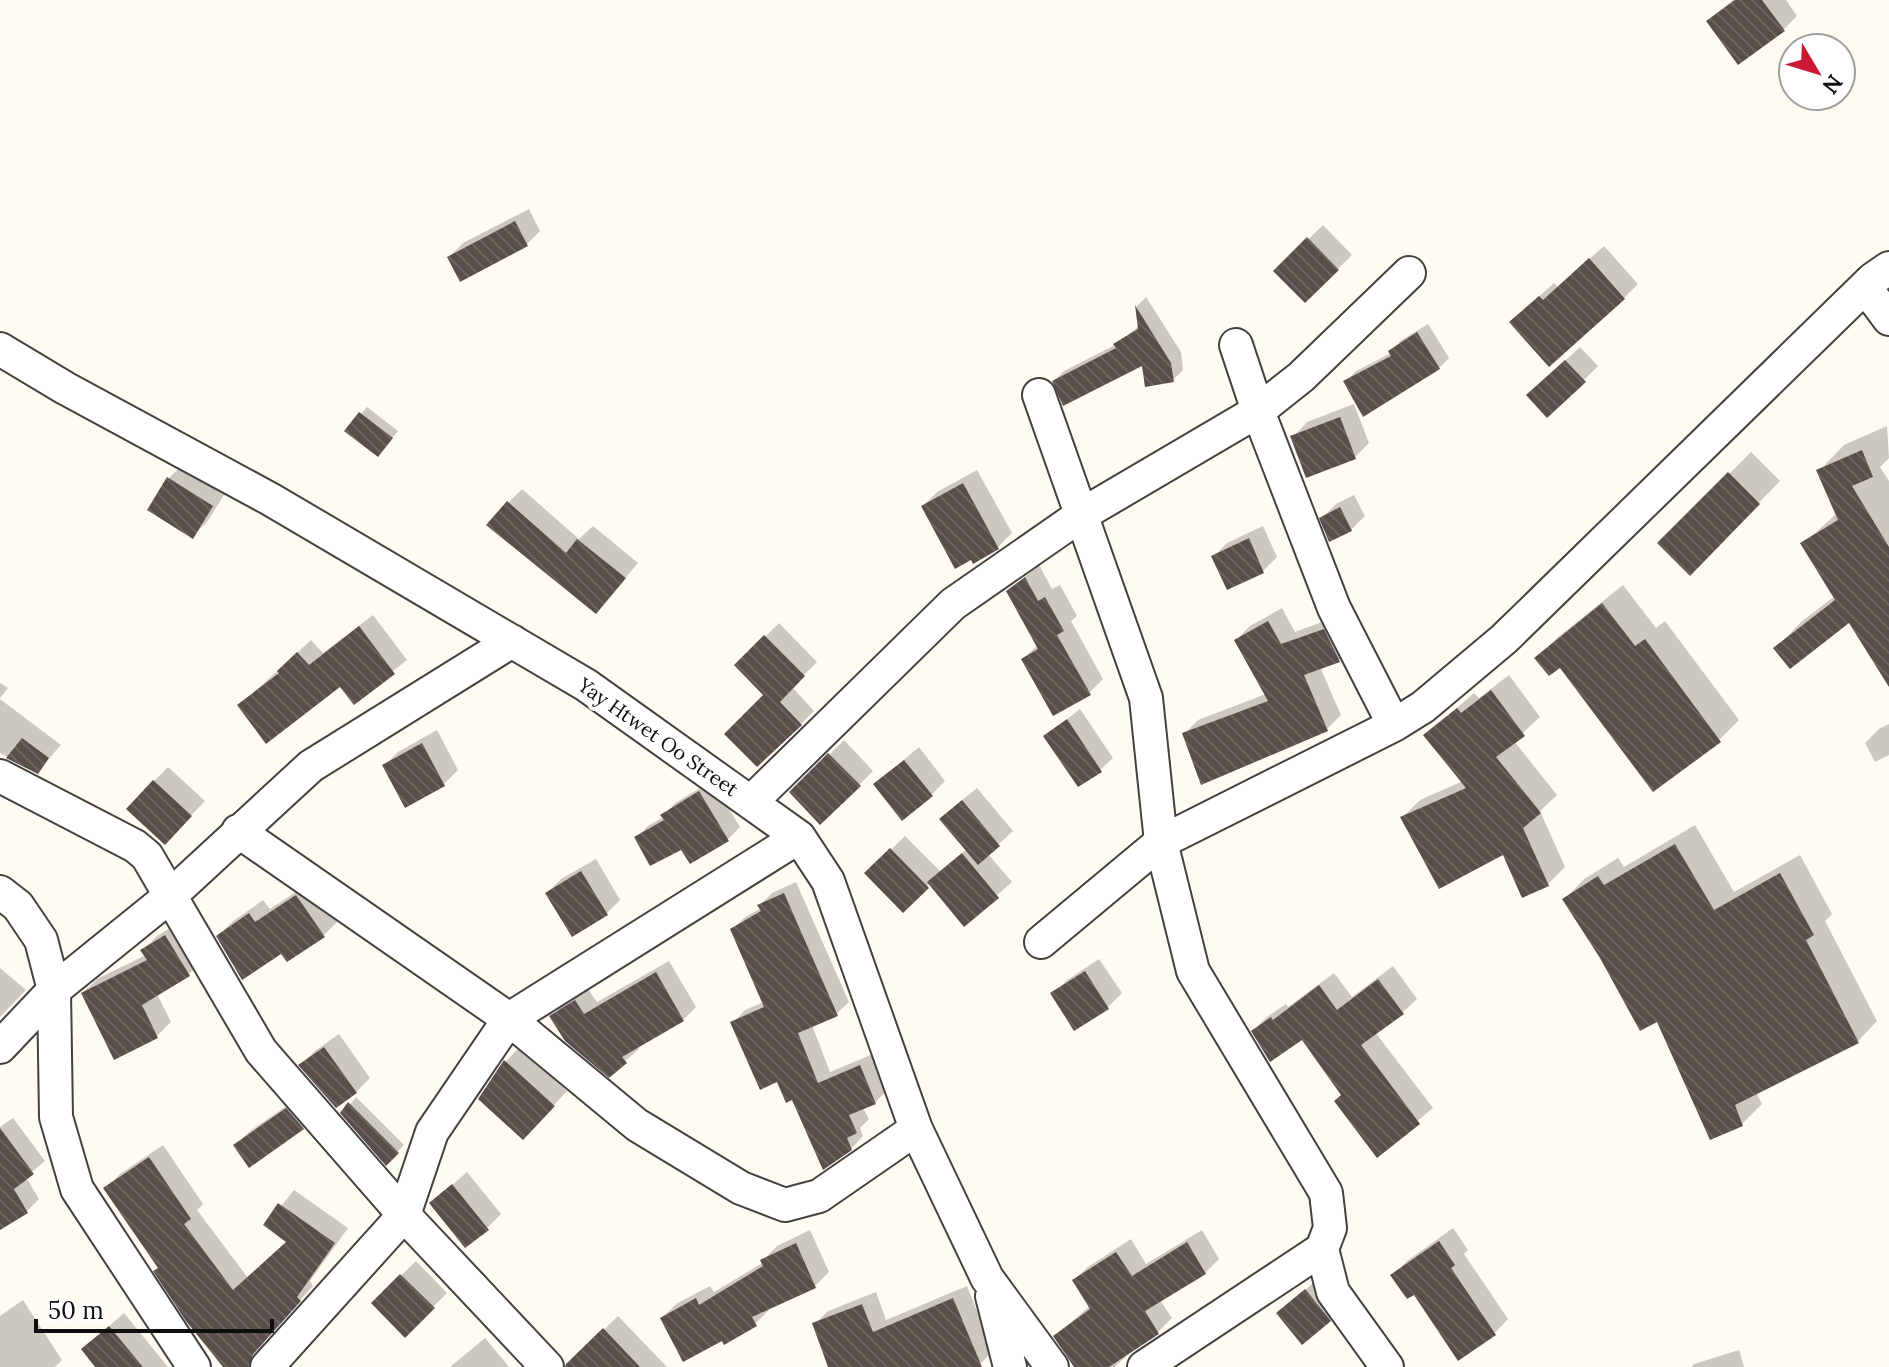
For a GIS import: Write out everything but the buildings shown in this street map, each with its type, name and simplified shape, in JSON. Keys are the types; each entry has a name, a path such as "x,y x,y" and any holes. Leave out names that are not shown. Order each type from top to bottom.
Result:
{"street":[{"path":"751,802 953,604 1081,515 1258,411 1301,377 1409,273"},
{"path":"1041,942 1161,842 1394,725 1423,707 1504,639 1877,278 1889,319"},
{"path":"1236,345 1258,411 1334,608 1394,725"},
{"name":"Yay Htwet Oo Street","path":"0,349 65,388 270,499 586,685 799,837 828,881 916,1129 987,1278 1052,1367"},
{"path":"1039,395 1146,698 1161,842 1193,971 1326,1193 1330,1228 1322,1249 1333,1292 1387,1367"},
{"path":"0,1047 54,990 169,897 311,766 512,641"},
{"path":"0,776 135,846 147,856 261,1051 404,1215 547,1367"},
{"path":"238,831 509,1019 637,1125 741,1188 785,1205 819,1196 916,1129"},
{"path":"267,1367 404,1215 432,1132 509,1019 799,837"},
{"path":"0,892 18,906 41,940 54,990 56,1117 77,1189 185,1363"},
{"path":"1144,1367 1322,1249"},
{"path":"987,1278 1010,1367"}]}
